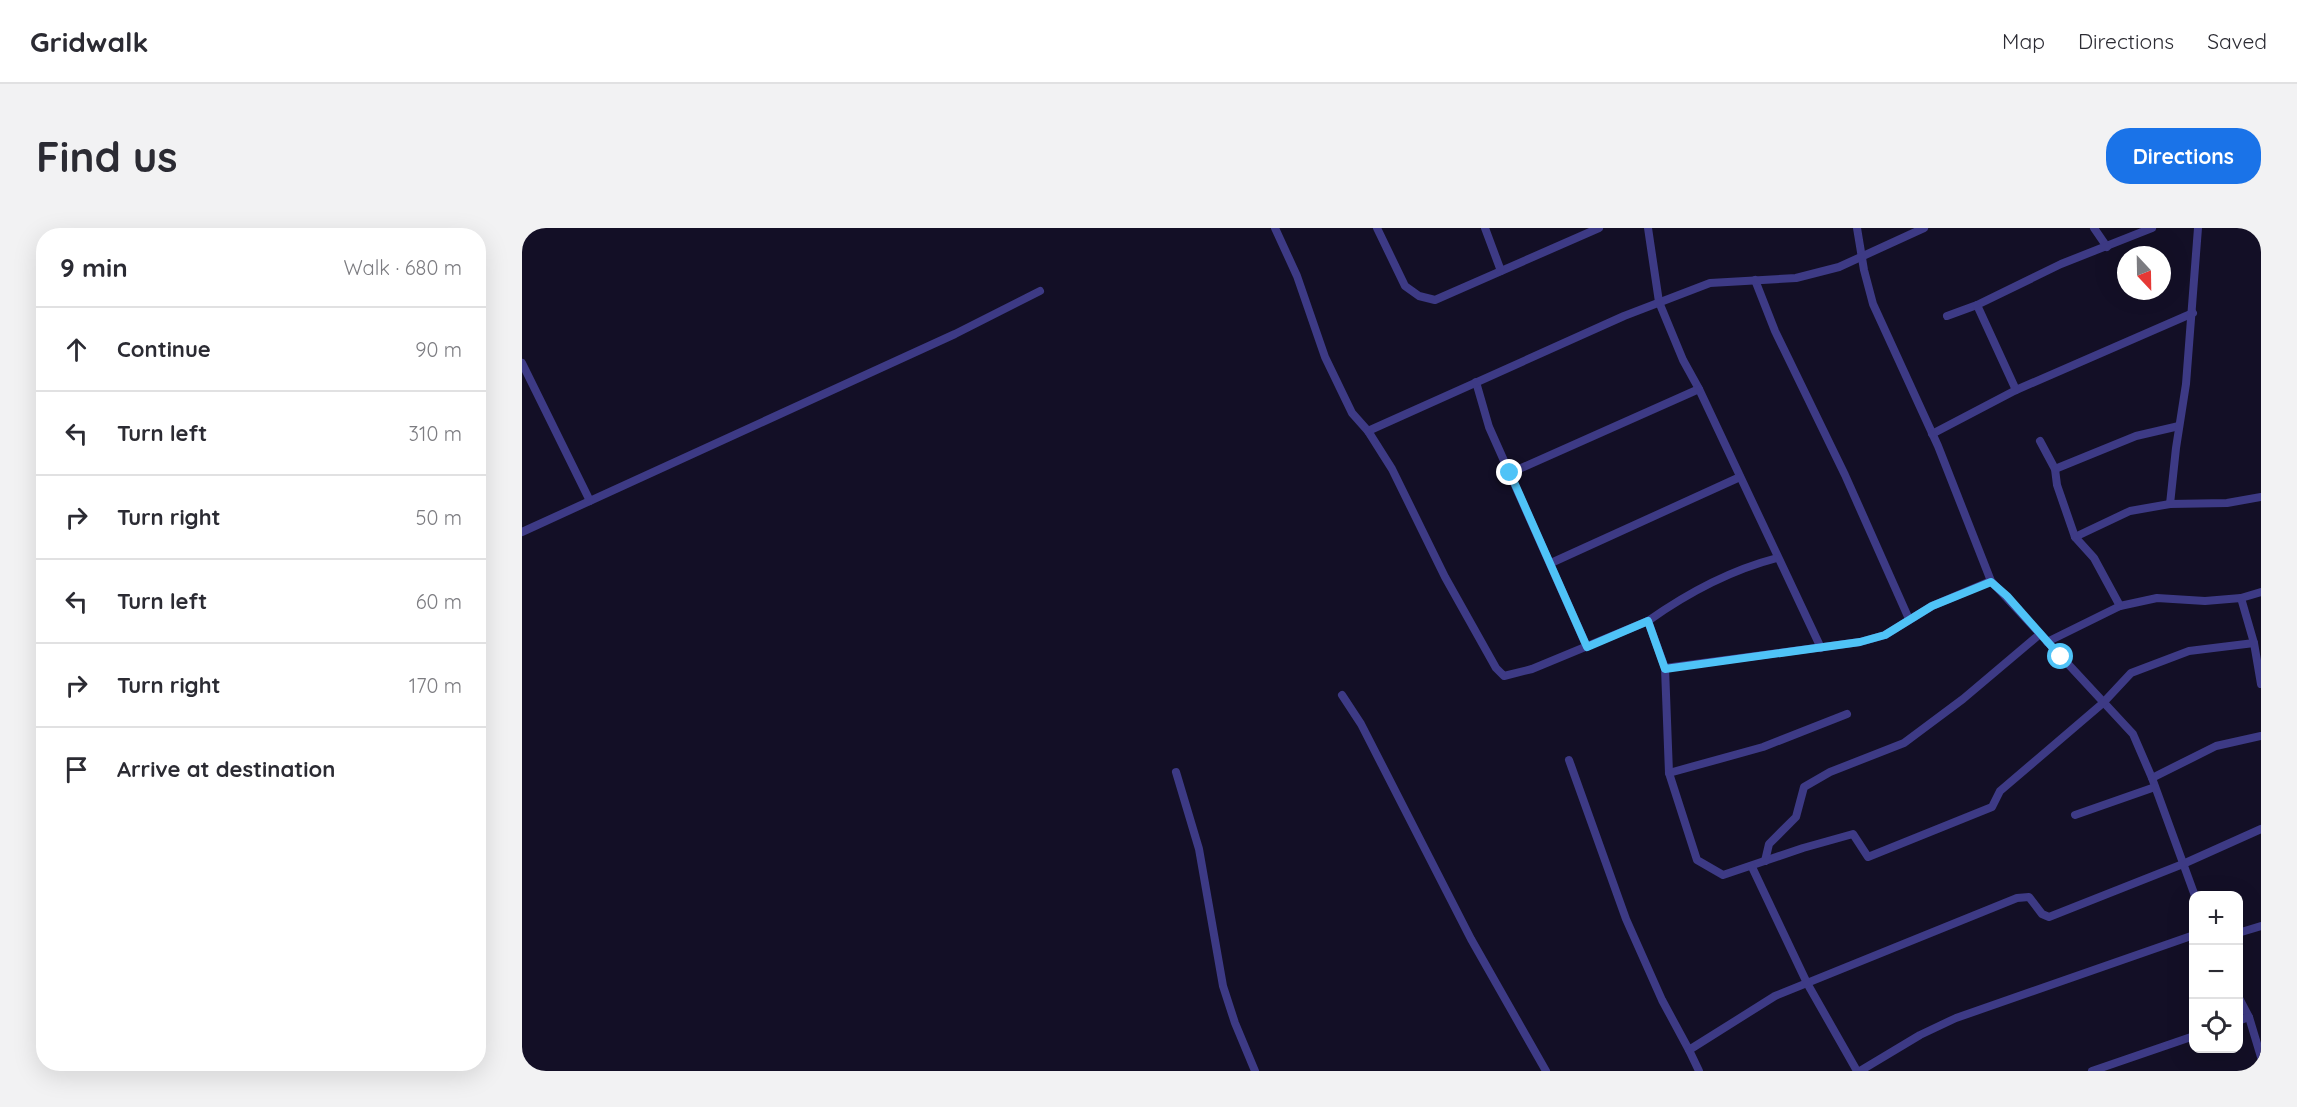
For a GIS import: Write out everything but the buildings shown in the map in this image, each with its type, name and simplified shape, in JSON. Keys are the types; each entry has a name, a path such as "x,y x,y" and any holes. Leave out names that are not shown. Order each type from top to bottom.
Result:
{"street":[{"path":"1377,228 1405,286 1419,296 1435,300 1599,228"},
{"path":"1485,228 1501,271"},
{"path":"1648,228 1659,302 1683,360 1699,389 1821,648"},
{"path":"1857,228 1861,258 1873,304 1932,434 1991,582 2133,734 2193,891"},
{"path":"1368,431 1659,302 1710,283 1796,278 1839,267 1924,228"},
{"path":"2094,228 2107,247"},
{"path":"1947,316 2061,264 2152,228"},
{"path":"2170,504 2186,384 2198,228"},
{"path":"1277,229 1297,276 1325,357 1352,413 1368,431 1392,469 1468,621 1496,668 1504,676 1532,669 1648,621 1671,604 1751,564 1777,558"},
{"path":"1755,280 1775,331 1845,475 1909,619"},
{"path":"522,532 955,334 1040,291"},
{"path":"1977,304 2016,390"},
{"path":"1932,434 2016,390 2193,313"},
{"path":"522,363 590,501"},
{"path":"1476,382 1489,427 1587,647"},
{"path":"1510,473 1699,389"},
{"path":"2055,469 2136,436 2179,426"},
{"path":"2040,441 2055,469 2057,485 2075,537 2094,558 2120,606"},
{"path":"1551,563 1740,477"},
{"path":"2075,537 2130,511 2170,504 2227,503 2261,497"},
{"path":"1665,669 1860,642 1885,635 1941,602 1991,582"},
{"path":"2047,642 2120,606 2157,598 2205,601 2241,598 2261,592"},
{"path":"2241,598 2254,643 2261,684"},
{"path":"1648,621 1665,669 1669,773 1697,860 1723,876 1853,834 1868,857 1992,807 2000,791 2103,703 2131,673 2189,651 2254,643"},
{"path":"1765,861 1769,844 1796,817 1804,788 1830,772 1904,743 1963,699 2040,633"},
{"path":"1342,695 1361,724 1471,939 1546,1071"},
{"path":"1669,773 1763,747 1846,714"},
{"path":"2075,815 2153,782 2216,746 2261,736"},
{"path":"1569,760 1626,919 1662,1000 1699,1071"},
{"path":"1176,772 1199,849 1223,986 1235,1023 1255,1071"},
{"path":"1689,1050 1775,996 2017,898 2029,897 2042,914 2049,917 2183,864 2261,829"},
{"path":"1752,867 1807,983 1859,1071 1920,1035 1956,1018 2189,936"},
{"path":"2243,931 2261,926"},
{"path":"2240,999 2257,1028 2261,1057"},
{"path":"2243,1019 2249,1017"},
{"path":"2092,1071 2189,1037"}],"route":[{"path":"1510,473 1587,647 1648,621 1665,669 1765,657 1860,642 1885,635 1932,606 1959,593 1991,582 2007,596 2061,657"}]}
